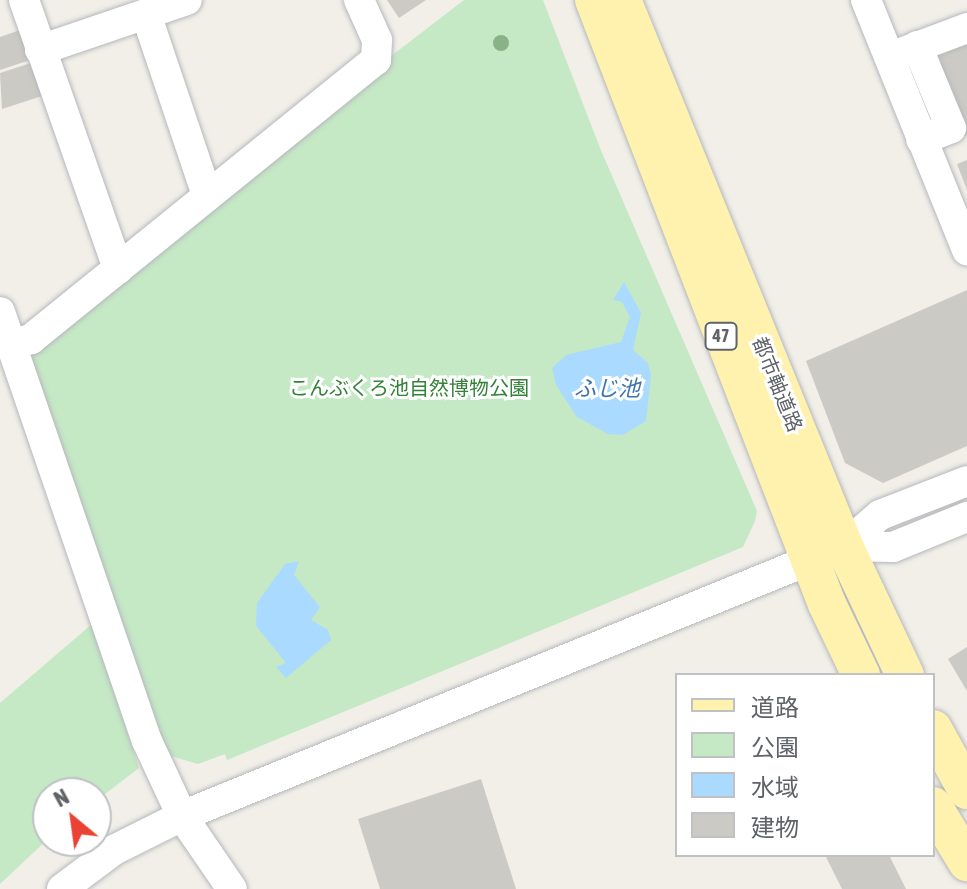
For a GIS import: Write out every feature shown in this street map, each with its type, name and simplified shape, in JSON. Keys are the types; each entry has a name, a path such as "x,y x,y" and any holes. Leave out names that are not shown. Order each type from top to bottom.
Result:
{"main road":[{"name":"都市軸道路","path":"594,0 826,553 904,673"},
{"name":"都市軸道路","path":"622,0 826,553 860,673"},
{"path":"935,733 967,790"},
{"path":"935,809 967,862"}],"street":[{"path":"24,0 118,269"},
{"path":"40,50 187,0"},
{"path":"10,344 31,339 376,60 377,40 359,0"},
{"path":"866,0 903,52 921,140 967,250"},
{"path":"146,14 207,195"},
{"path":"903,52 967,28"},
{"path":"0,312 147,741 182,816 232,889"},
{"path":"62,889 114,850 182,816 826,553 880,515 967,481"},
{"path":"826,553 893,547 967,517"}],"green space":[{"name":"こんぶくろ池自然博物公園","path":"464,0 543,0 600,148 757,511 755,521 743,547 227,760 225,754 198,764 167,755 29,353 291,133"},
{"path":"92,624 139,768 112,789 112,777 32,777 32,854 0,884 0,703"}],"water":[{"name":"ふじ池","path":"624,282 641,313 633,350 648,363 651,375 646,421 623,435 608,434 577,417 556,385 552,368 566,355 621,342 630,317 622,302 613,300"},
{"path":"299,561 294,575 320,607 311,620 328,630 331,640 286,678 276,667 286,663 256,626 257,603 285,564"}],"building":[{"path":"387,0 426,0 399,18"},
{"path":"23,29 33,59 0,70 0,37"},
{"path":"967,38 967,135 964,137 934,65 941,62 936,51"},
{"path":"34,62 45,95 2,109 0,73"},
{"path":"967,160 967,190 957,164"},
{"path":"967,290 967,446 883,483 845,463 806,361"},
{"path":"967,647 967,691 948,659"},
{"path":"481,779 516,889 380,889 358,819"},
{"path":"826,857 890,857 906,889 842,889"}]}
